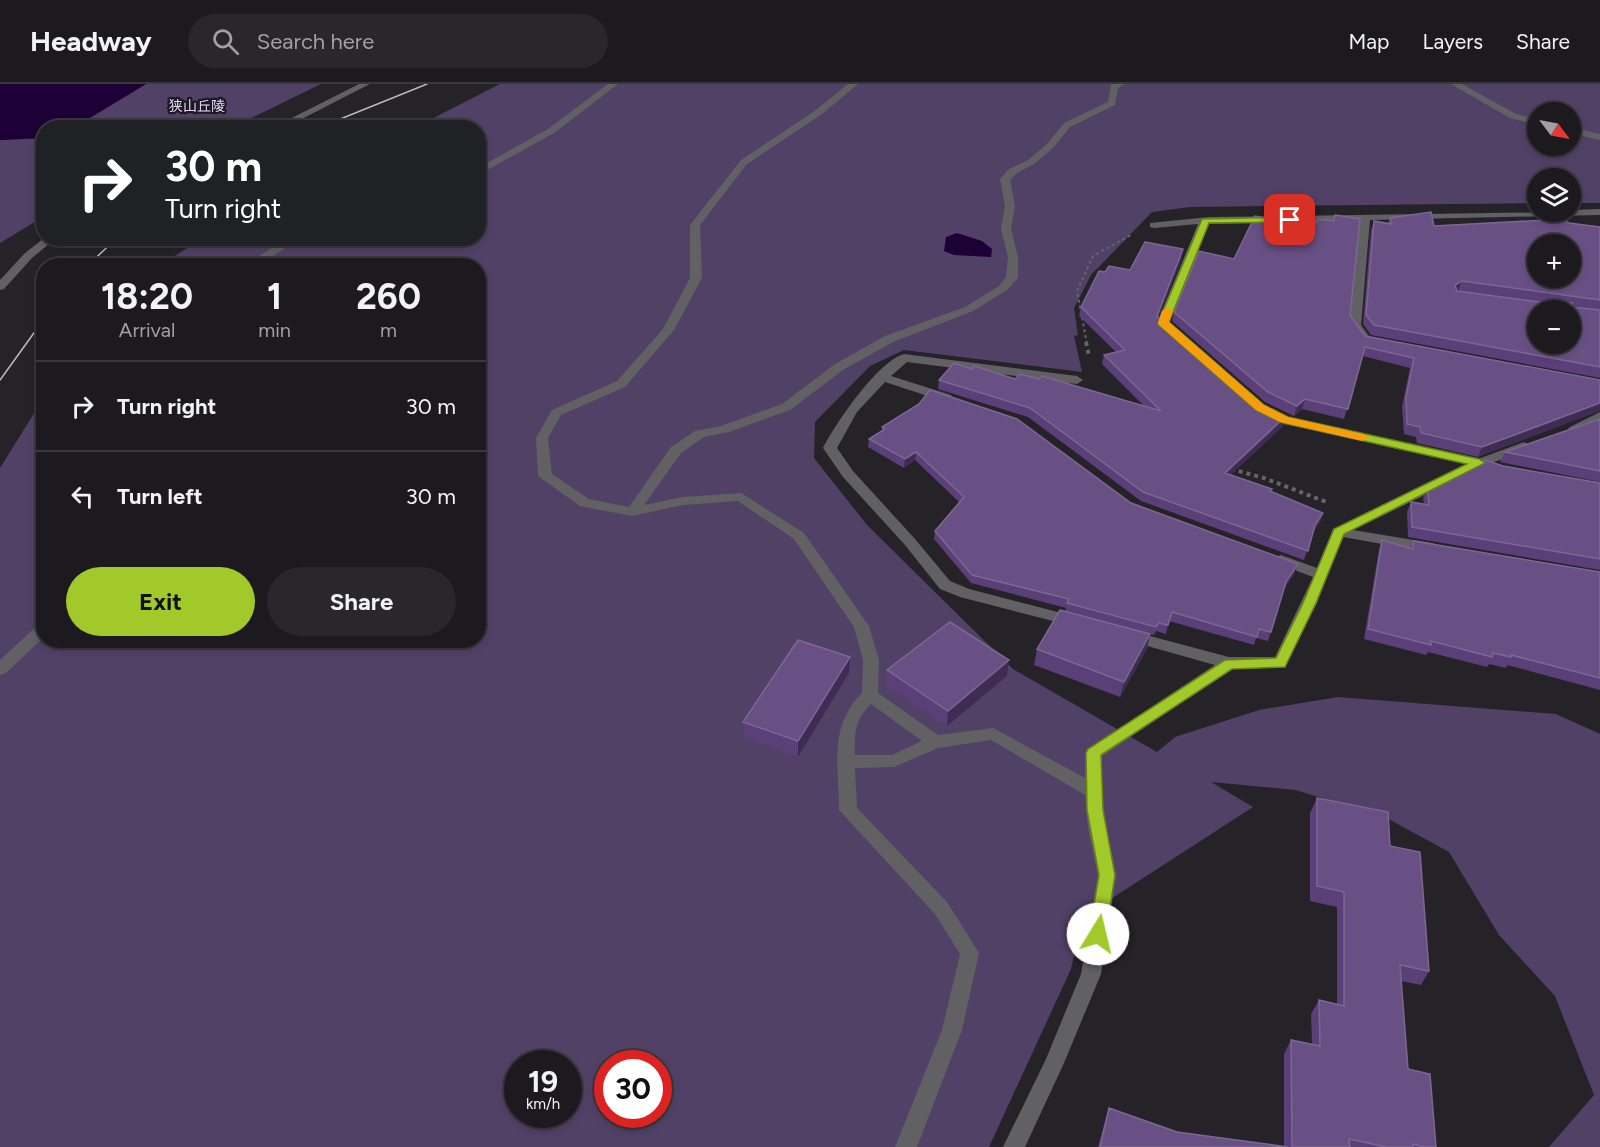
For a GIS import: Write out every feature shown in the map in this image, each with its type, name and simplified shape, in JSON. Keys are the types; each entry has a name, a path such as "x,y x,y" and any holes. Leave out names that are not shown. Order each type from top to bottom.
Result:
{"street":[{"path":"292,120 366,84"},
{"path":"486,168 551,131 614,84"},
{"path":"854,84 819,112 744,162 695,225 696,278 668,330 621,384 556,412 542,438 545,476 585,503 632,512 683,501 741,497 799,536 861,626 871,660 870,695 857,708 846,731 848,810 941,908 970,953 952,1030 906,1147"},
{"path":"632,512 676,450 700,434 724,429 786,407 839,367 890,339 969,309 1003,288 1012,278 1013,256 1006,229 1010,206 1005,179 1012,171 1031,162 1050,146 1067,125 1112,103 1114,86 1121,84"},
{"path":"1455,84 1513,116 1527,119"},
{"path":"1581,133 1600,137"},
{"path":"1155,225 1209,220 1600,212"},
{"path":"1365,218 1355,325 1366,340 1378,343"},
{"path":"1187,344 1163,323 1184,267 1205,221 1209,220"},
{"path":"0,287 28,256 41,246"},
{"path":"264,258 283,246"},
{"path":"1077,380 904,358 866,392 841,423 830,448 848,474 910,542 945,585 965,593 1088,625"},
{"path":"883,377 958,401"},
{"path":"1260,407 1284,420 1479,463 1499,470"},
{"path":"1563,432 1590,423 1600,416"},
{"path":"1121,634 1230,663 1280,663 1310,603 1338,532 1362,518 1479,463 1533,443"},
{"path":"1338,532 1452,552"},
{"path":"1266,554 1320,574"},
{"path":"0,669 36,635"},
{"path":"1014,1147 1054,1063 1091,974 1107,875 1097,828 1093,791 1094,753 1230,663"},
{"path":"870,695 935,742"},
{"path":"846,762 894,761 935,742 993,734 1093,791"}],"path":[{"path":"1090,361 1077,291 1093,256 1155,225"},
{"path":"1222,467 1312,494 1362,518"}],"green space":[{"name":"狭山丘陵","path":"146,84 321,84 247,120 87,120"},
{"path":"500,84 1600,84 1600,203 1581,203 1581,168 1527,168 1527,203 1190,207 1152,212 1091,275 1074,308 1078,335 1074,336 1082,372 904,350 870,366 815,422 814,458 867,525 1013,669 1157,752 1175,737 1259,710 1338,697 1556,714 1600,734 1600,1147 1549,1147 1594,1095 1555,996 1499,935 1449,852 1383,816 1295,790 1211,782 1253,807 1083,917 1071,969 989,1147 0,1147 0,468 36,410 36,648 486,648 486,258 172,258 190,246 486,246 486,120 430,120"},
{"path":"36,138 36,221 0,243 0,140"}],"shaded area":[{"path":"0,84 146,84 86,120 36,120 36,138 0,140"},
{"path":"957,233 982,241 992,249 991,257 954,255 944,251 946,237"}],"building":[{"path":"1431,212 1434,226 1527,221 1568,222 1600,227 1600,300 1462,281 1455,285 1457,291 1527,300 1527,353 1374,325 1366,315 1374,221 1391,224 1390,218"},
{"path":"1335,215 1360,219 1350,315 1365,336 1600,380 1600,403 1482,447 1421,433 1420,427 1407,424 1406,397 1414,358 1365,347 1348,409 1305,399 1297,406 1268,392 1174,312 1199,251 1234,259 1255,216 1277,220 1279,216 1285,216 1317,222 1317,219 1334,221"},
{"path":"1145,242 1183,249 1157,316 1257,403 1285,417 1225,473 1272,489 1270,491 1323,513 1315,525 1308,551 1143,492 1030,408 939,380 954,363 972,369 974,366 1015,379 1020,374 1039,379 1042,376 1161,411 1104,355 1125,350 1081,307 1099,271 1105,272 1109,266 1130,270"},
{"path":"1581,308 1600,310 1600,367 1530,354 1581,354"},
{"path":"930,390 1017,419 1131,503 1298,564 1286,582 1271,632 1259,629 1257,637 1172,612 1168,625 1159,623 1156,627 1067,603 1069,599 972,575 935,531 964,497 916,452 905,459 869,439 885,429 882,427 919,404"},
{"path":"1600,419 1600,471 1505,452"},
{"path":"1485,460 1503,466 1600,483 1600,559 1412,527 1411,502 1429,505 1427,488"},
{"path":"1382,540 1413,549 1413,541 1600,572 1600,678 1511,655 1511,657 1493,653 1492,657 1431,641 1431,645 1368,629"},
{"path":"1060,610 1150,634 1124,682 1037,649"},
{"path":"950,622 1009,660 948,711 887,670"},
{"path":"798,640 850,657 798,741 743,722"},
{"path":"1317,798 1388,812 1390,846 1420,852 1429,971 1400,965 1408,1069 1430,1074 1436,1147 1413,1144 1413,1147 1386,1147 1349,1139 1350,1147 1292,1147 1291,1040 1320,1046 1319,1000 1344,1006 1344,892 1317,886"},
{"path":"1109,1108 1177,1132 1288,1147 1100,1147"}],"tram line":[{"path":"338,120 427,84"},
{"path":"96,258 108,246"},
{"path":"0,380 36,330"}],"slow traffic":[{"path":"1167,311 1163,323 1260,407 1284,420 1363,437"}],"route":[{"path":"1098,934 1107,875 1095,810 1094,753 1230,663 1280,663 1310,603 1338,532 1362,518 1479,463 1284,420 1260,407 1163,323 1184,267 1205,221 1290,220"}]}
